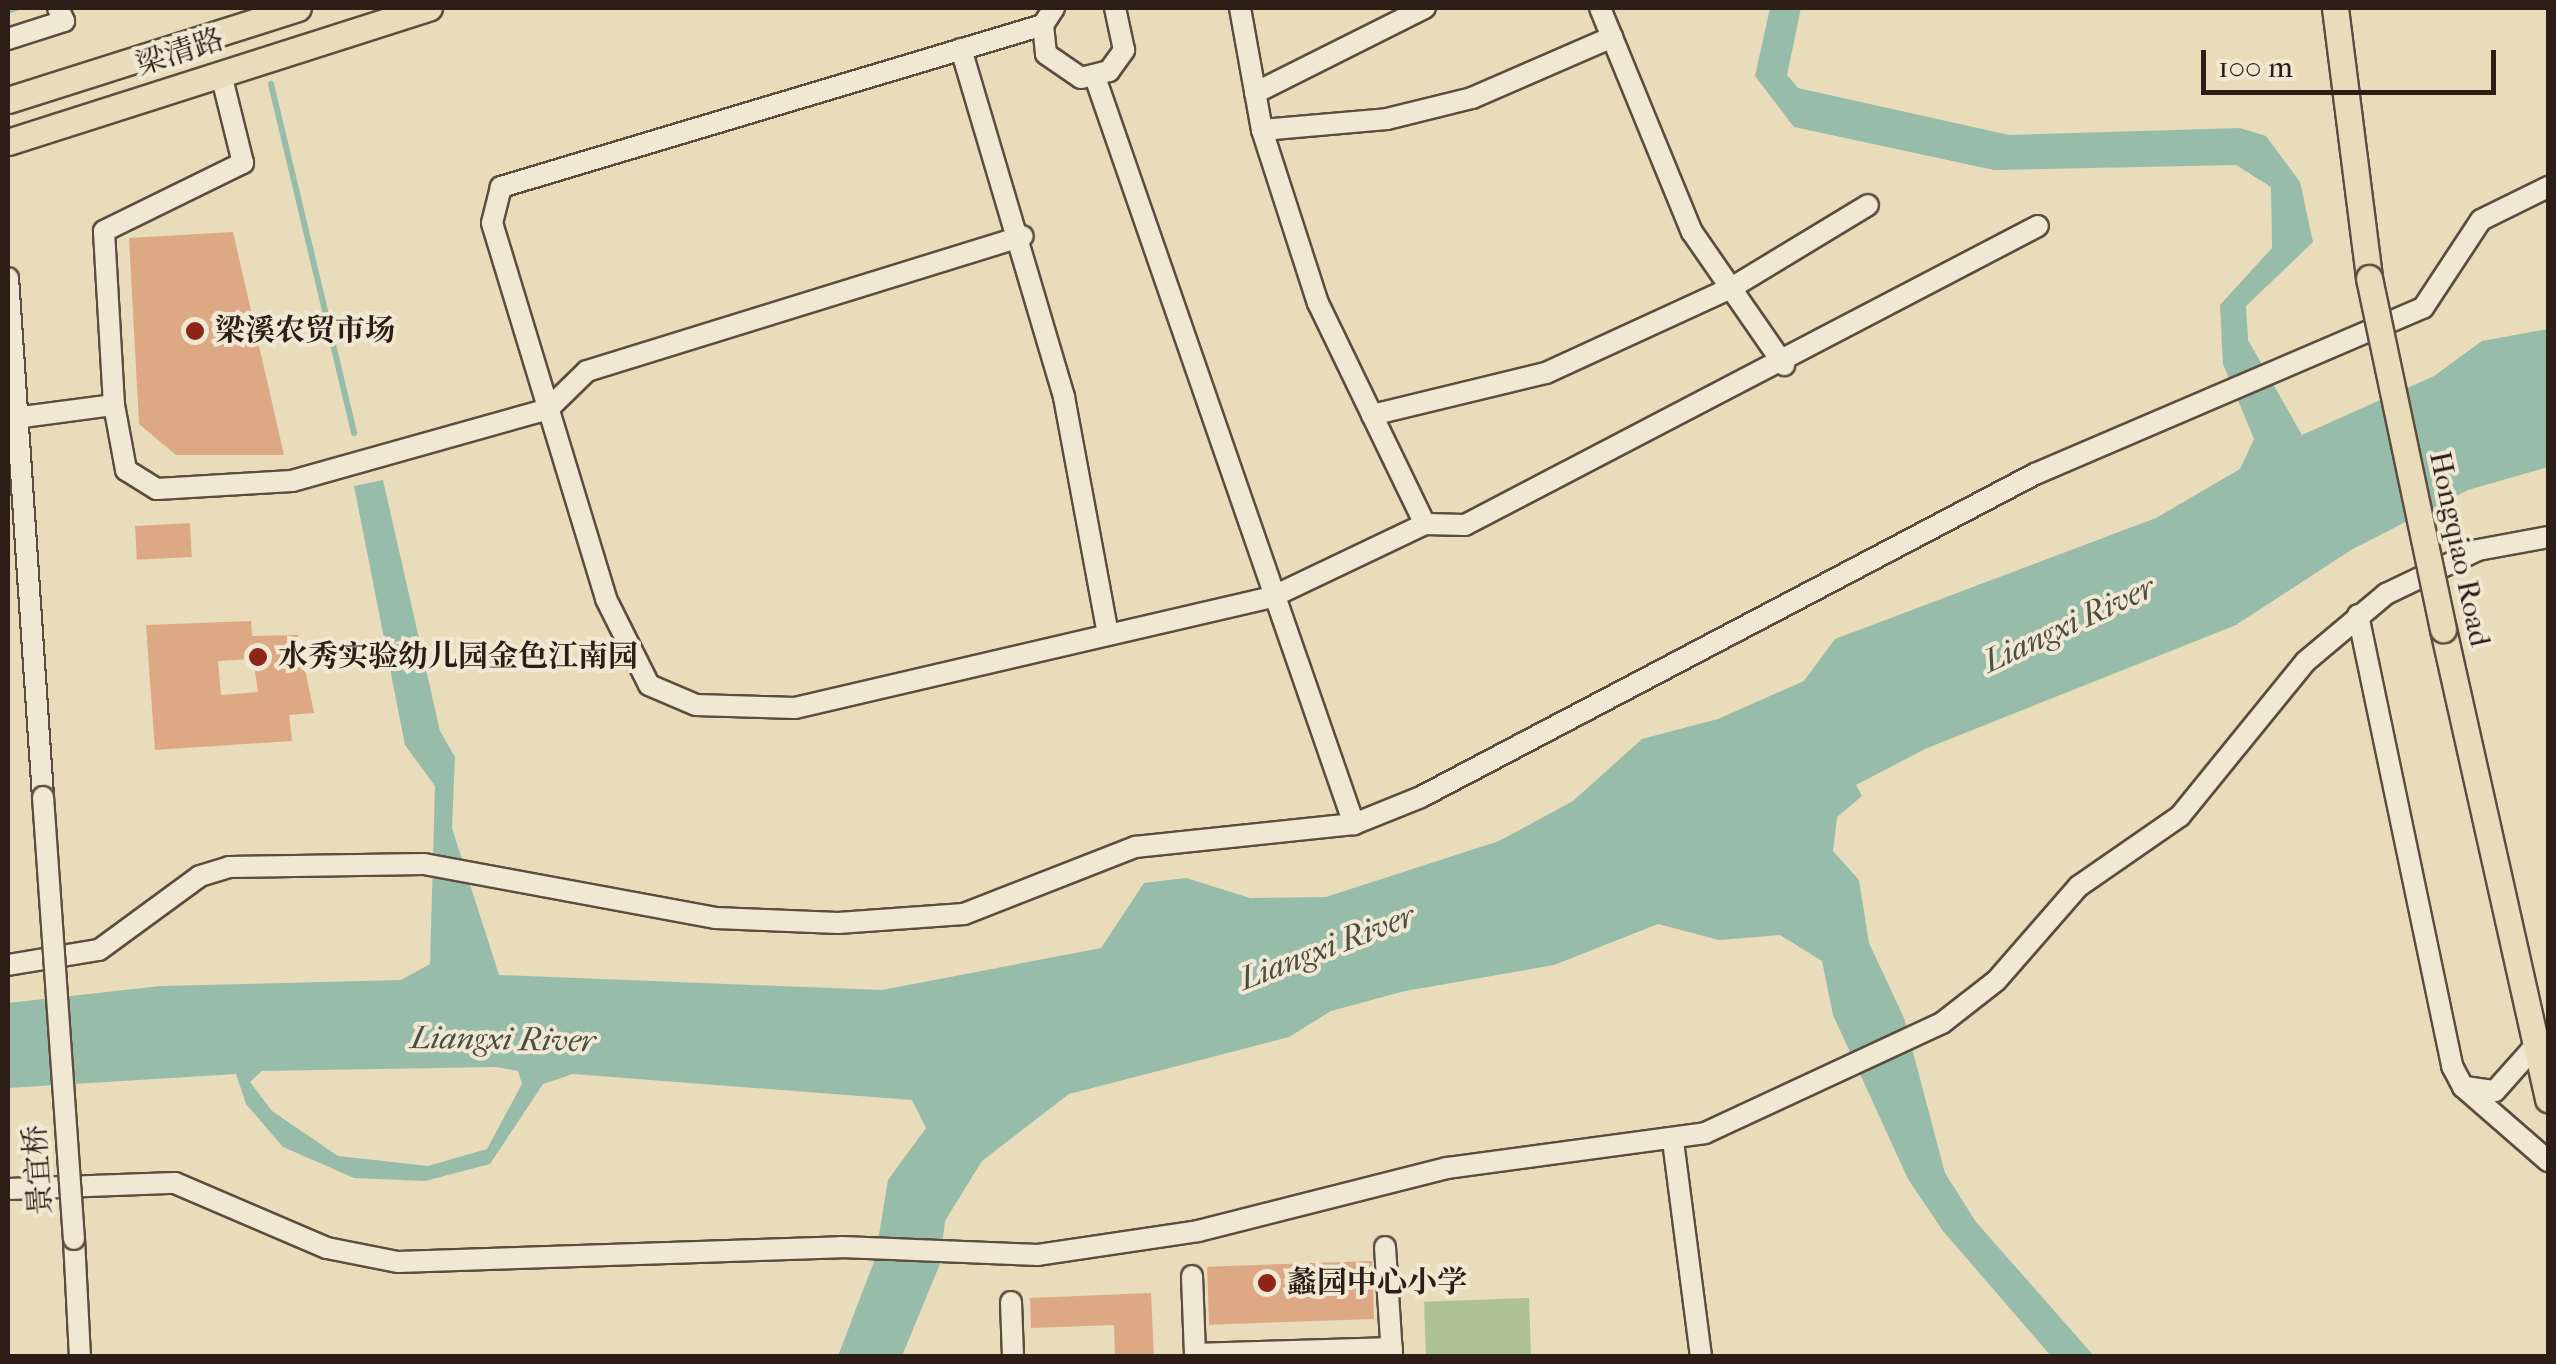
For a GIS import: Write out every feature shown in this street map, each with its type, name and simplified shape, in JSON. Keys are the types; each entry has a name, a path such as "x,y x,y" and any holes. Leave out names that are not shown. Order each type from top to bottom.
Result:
{"main road":[{"name":"梁清路","path":"8,100 298,8"},
{"name":"梁清路","path":"8,142 429,8"},
{"name":"Hongqiao Road","path":"2335,8 2369,278 2442,629 2542,1048 2548,1099"}],"street":[{"path":"8,39 64,21 58,8"},
{"path":"1240,8 1262,130 1318,304 1425,524"},
{"path":"1255,93 1425,8"},
{"path":"1600,8 1692,232 1784,365"},
{"path":"1095,77 1124,50 1122,9"},
{"path":"1095,77 1054,66 1048,16 961,49 501,187 492,224 606,599 650,685 696,705 795,708 1272,597 1425,524 1466,525 1784,365 2038,226"},
{"path":"1262,130 1387,118 1472,98 1612,37"},
{"path":"961,49 1022,236 1108,634"},
{"path":"222,74 243,163 104,231 114,405 126,470 156,488 292,481 548,409 587,371 1022,236"},
{"path":"1095,77 1272,597 1354,824"},
{"path":"8,965 99,950 200,876 229,866 424,864 715,918 838,923 964,914 1135,847 1354,824 1421,798 2035,474 2270,366 2423,308 2481,220 2548,187"},
{"path":"1372,415 1546,373 1731,288 1868,206"},
{"name":"景宜桥","path":"8,278 14,418 80,1356"},
{"path":"14,418 114,405"},
{"path":"8,1189 174,1183 327,1248 398,1262 842,1247 970,1252 1107,1250 1368,1183 1673,1140 1827,1080 1942,1023 1996,981 2079,886 2180,816 2305,662 2358,616 2478,550 2538,539 2548,556"},
{"path":"2358,616 2463,1087 2548,1161"},
{"path":"2463,1087 2495,1091 2542,1048"},
{"path":"1673,1140 1701,1356"},
{"path":"1192,1276 1195,1354 1392,1352 1385,1247"},
{"path":"1011,1302 1013,1356"}],"shaded area":[{"path":"1529,1298 1531,1356 1426,1356 1424,1302"}],"water":[{"name":"Liangxi River","path":"1770,8 1801,8 1787,75 1798,88 2009,135 2240,128 2266,136 2300,182 2313,242 2246,306 2248,340 2302,435 2434,376 2482,341 2548,329 2548,467 2468,490 2351,550 2236,625 1925,749 1856,785 1862,796 1837,817 1833,851 1859,880 1869,943 1904,1018 1945,1173 1976,1222 2094,1356 2051,1356 1943,1231 1908,1179 1833,1015 1822,961 1780,935 1719,940 1658,924 1554,965 1405,991 1331,1011 1289,1037 1069,1094 982,1161 945,1221 940,1264 902,1356 838,1356 875,1259 888,1180 926,1128 912,1100 573,1074 543,1084 490,1164 425,1181 354,1178 283,1147 246,1104 236,1074 8,1088 8,1003 161,986 401,980 430,964 435,786 405,745 354,486 383,480 440,731 455,757 452,828 499,975 882,990 1101,948 1144,883 1186,878 1250,898 1326,897 1499,841 1573,801 1642,739 1718,719 1804,681 1835,639 2156,518 2240,469 2254,439 2223,364 2220,305 2272,248 2271,187 2236,165 1994,170 1794,127 1755,76","holes":["496,1067 518,1071 522,1084 487,1149 428,1166 338,1156 272,1111 250,1082 262,1071"]}],"building":[{"name":"梁溪农贸市场","path":"233,232 284,455 176,455 139,424 129,238"},
{"path":"190,523 192,557 137,560 135,526"},
{"path":"251,621 252,636 298,635 314,713 289,715 292,741 155,750 146,625","holes":["253,659 258,692 221,695 218,661"]},
{"path":"1372,1261 1374,1319 1209,1325 1207,1267"},
{"path":"1151,1293 1154,1356 1115,1356 1114,1325 1031,1328 1030,1298"}],"waterway":[{"path":"8,11 16,8"},
{"path":"271,84 354,433"}],"place":[{"name":"梁溪农贸市场","path":"195,331"},
{"name":"水秀实验幼儿园金色江南园","path":"258,657"},
{"name":"蠡园中心小学","path":"1267,1283"}]}
